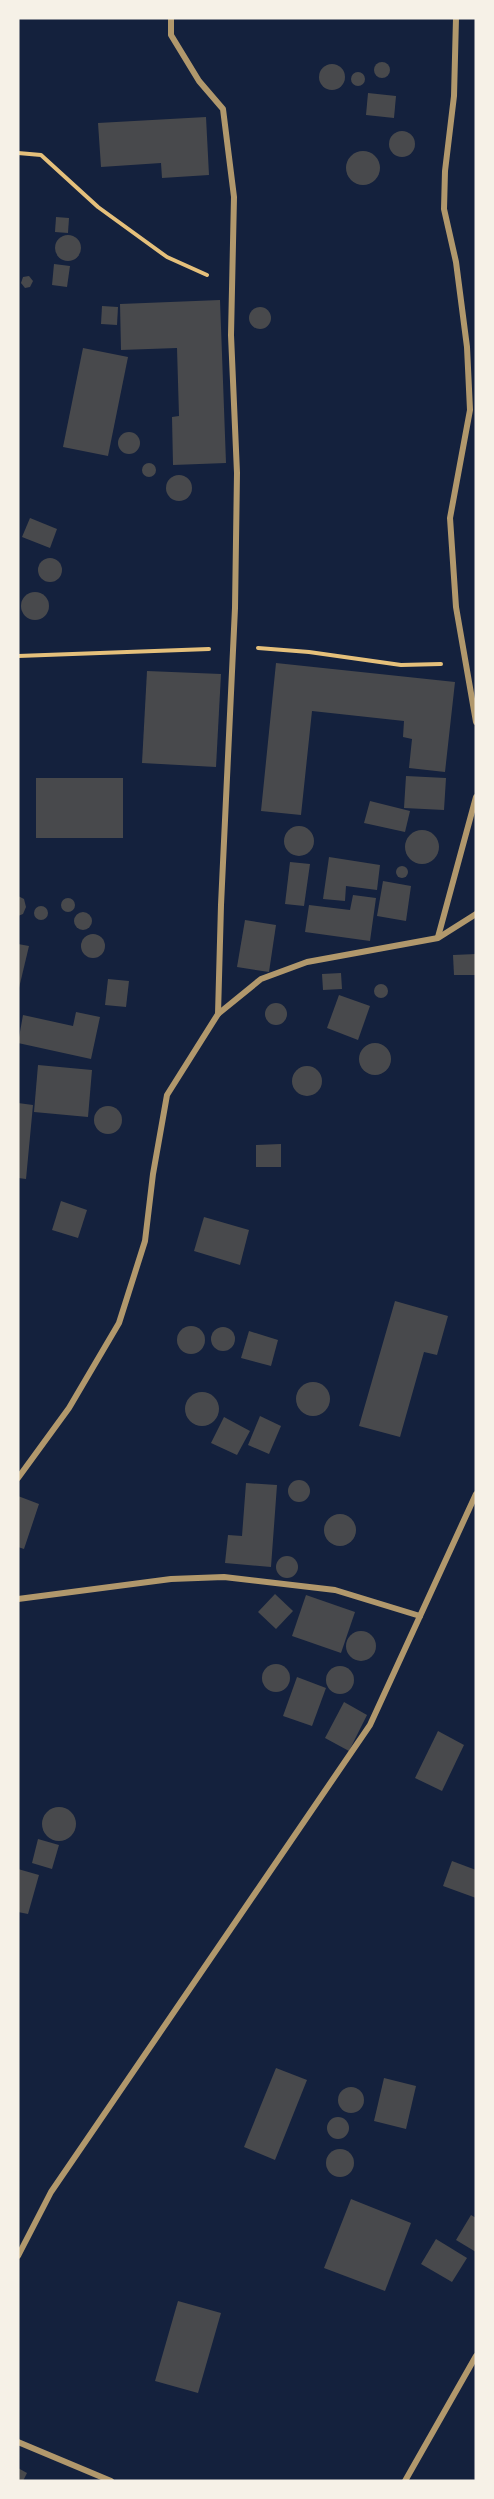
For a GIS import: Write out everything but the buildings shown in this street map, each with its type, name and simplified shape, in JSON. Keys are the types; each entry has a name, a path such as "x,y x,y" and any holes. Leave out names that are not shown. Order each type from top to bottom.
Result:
{"street":[{"path":"171,18 171,34 199,81 223,109 234,197 231,335 237,473 235,597 221,894 218,1014"},
{"path":"456,18 454,96 445,171 444,209 456,262 467,347 470,410 450,518 456,607 476,723"},
{"path":"438,938 476,797"},
{"path":"18,1478 69,1408 119,1323 144,1241 167,1095 218,1014 261,979 308,962 438,938 476,914"},
{"path":"18,2256 51,2192 370,1725 476,1494"},
{"path":"18,1599 171,1579 224,1577 335,1590 420,1616"},
{"path":"405,2481 476,2356"},
{"path":"18,2442 111,2481"}],"path":[{"path":"18,153 41,155 98,207 167,257 232,287"}]}
